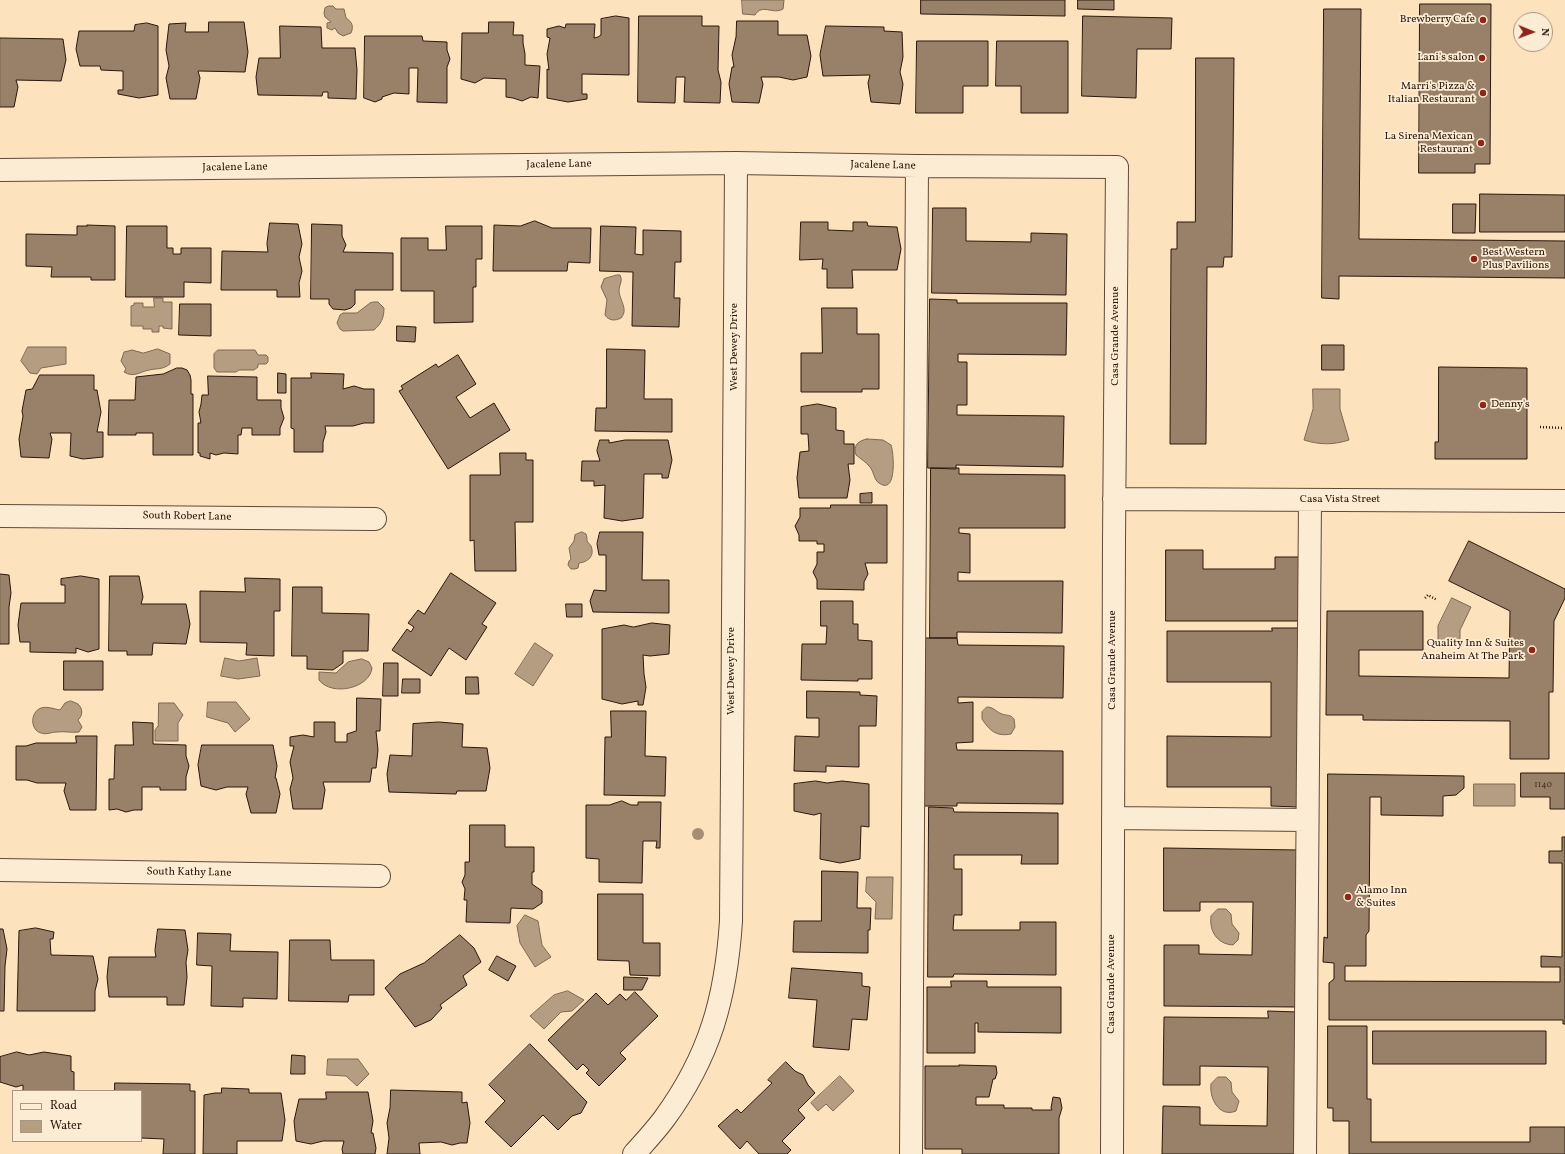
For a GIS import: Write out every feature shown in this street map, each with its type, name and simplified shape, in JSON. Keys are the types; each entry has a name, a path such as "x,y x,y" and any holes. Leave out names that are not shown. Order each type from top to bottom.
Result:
{"street":[{"name":"Jacalene Lane","path":"0,170 736,163 1117,167"},
{"name":"West Dewey Drive","path":"634,1154 663,1120 682,1094 698,1064 711,1032 721,998 728,959 731,913 736,163"},
{"path":"911,1154 917,166"},
{"name":"Casa Grande Avenue","path":"1112,1154 1114,499 1117,167"},
{"name":"Casa Vista Street","path":"1114,499 1565,500"},
{"path":"1305,1154 1310,500"},
{"name":"South Robert Lane","path":"0,516 375,519"},
{"path":"1113,818 1307,820"},
{"name":"South Kathy Lane","path":"0,870 378,876"}],"path":[{"path":"1540,427 1562,428"},
{"path":"1425,598 1428,595 1437,600"}],"water":[{"path":"742,0 784,0 783,9 775,11 764,9 755,15 743,14"},
{"path":"333,6 336,9 344,9 346,18 352,24 351,33 343,36 338,33 335,28 332,30 327,28 327,23 331,22 325,17 324,13 325,8"},
{"path":"620,275 621,278 619,294 624,311 621,318 612,320 605,315 607,300 601,287 604,279"},
{"path":"154,298 163,298 163,302 172,302 172,329 159,326 159,332 152,332 152,329 143,329 143,326 131,326 131,306 134,305 134,303 143,303 143,307 154,307"},
{"path":"378,302 384,308 382,320 374,330 343,331 340,329 337,323 340,315 343,313 357,313 370,303"},
{"path":"28,347 66,347 66,364 41,368 37,374 30,373 21,361"},
{"path":"158,349 170,354 170,364 162,368 149,370 134,375 124,372 126,369 121,361 124,352 132,350 143,353"},
{"path":"218,350 255,350 258,355 266,355 268,357 268,362 266,364 258,364 258,367 254,370 217,372 214,368 214,354"},
{"path":"1313,389 1340,389 1340,409 1349,440 1326,444 1304,440 1313,409"},
{"path":"867,439 883,440 891,445 893,472 889,484 885,485 877,482 870,467 856,455 855,449 857,444"},
{"path":"582,532 586,534 592,553 588,560 579,563 578,568 571,569 568,565 571,559 569,548 574,541 575,535"},
{"path":"1452,598 1471,607 1460,630 1460,643 1438,643 1438,626"},
{"path":"535,643 553,655 533,686 515,674"},
{"path":"225,658 239,661 257,658 260,676 238,679 221,676"},
{"path":"362,659 369,662 372,668 370,675 365,681 358,685 350,688 332,688 319,680 319,672 336,673 348,662"},
{"path":"71,701 78,704 82,710 82,714 78,720 82,727 79,732 55,732 43,734 37,731 33,725 33,717 37,710 46,707 60,710 65,703"},
{"path":"208,702 236,702 250,719 235,732 228,723 207,717"},
{"path":"159,703 174,703 183,715 178,723 178,741 155,741 155,730 158,726"},
{"path":"987,707 1013,717 1015,727 1011,734 1006,735 994,732 987,726 982,719 982,712"},
{"path":"1474,784 1515,784 1515,806 1474,806"},
{"path":"867,877 893,877 892,919 875,919 876,902 866,892"},
{"path":"1218,909 1226,909 1231,914 1232,924 1239,933 1238,940 1233,945 1227,944 1218,939 1213,932 1211,927 1211,916"},
{"path":"525,915 538,921 542,945 551,957 535,967 520,943 517,926"},
{"path":"568,991 584,1000 572,1011 561,1012 544,1029 530,1016 554,995"},
{"path":"328,1059 358,1059 369,1074 357,1086 346,1076 327,1075"},
{"path":"840,1076 854,1091 833,1111 826,1104 818,1111 811,1103"},
{"path":"1218,1077 1226,1077 1231,1082 1232,1092 1239,1101 1236,1111 1225,1112 1216,1105 1212,1095 1211,1084"}],"building":[{"path":"921,0 1065,0 1065,16 921,14"},
{"path":"1078,0 1114,0 1114,10 1078,9"},
{"path":"1420,4 1491,4 1490,164 1475,164 1475,173 1419,173"},
{"path":"1324,9 1361,9 1359,239 1565,241 1565,278 1339,276 1339,299 1322,298"},
{"path":"616,16 629,18 629,75 582,74 582,94 587,94 587,99 568,102 547,98 547,69 549,70 547,54 550,38 547,37 547,29 559,26 565,28 566,24 595,24 594,38 601,35 601,19"},
{"path":"639,16 702,16 702,26 719,26 718,70 721,82 720,103 684,102 685,77 676,77 675,103 638,102"},
{"path":"1083,16 1172,18 1171,49 1137,49 1136,98 1082,96"},
{"path":"737,21 778,21 778,35 807,35 811,56 807,77 793,80 779,77 761,77 763,84 759,103 732,102 729,84 732,67 734,67 732,55 736,37"},
{"path":"209,22 244,22 248,52 245,72 198,71 200,78 196,99 170,99 166,78 169,66 166,50 169,24 186,23 185,32 208,32"},
{"path":"489,22 514,22 513,35 523,35 525,65 540,66 538,98 531,97 522,101 506,97 506,79 484,78 475,83 461,79 462,33 488,33"},
{"path":"147,23 158,26 158,95 139,98 118,94 118,90 123,90 123,71 101,70 100,66 80,66 76,49 79,31 134,31 135,25"},
{"path":"280,26 321,27 322,48 355,48 357,70 356,99 328,98 328,92 323,92 322,96 258,95 256,77 259,58 280,58"},
{"path":"826,26 884,27 884,31 902,32 903,57 900,72 903,84 900,104 871,102 868,83 870,75 823,76 820,55"},
{"path":"365,36 422,36 423,41 447,42 447,50 450,59 447,67 447,103 417,102 418,68 409,68 409,94 394,93 382,97 382,99 375,102 364,98"},
{"path":"0,38 63,39 66,60 61,81 16,80 18,87 14,107 0,107"},
{"path":"917,41 988,41 988,86 963,86 963,113 916,113"},
{"path":"997,41 1068,41 1068,113 1021,113 1021,86 996,86"},
{"path":"1196,58 1234,58 1232,257 1224,257 1223,267 1207,267 1206,444 1170,444 1171,249 1177,249 1177,222 1195,222"},
{"path":"1480,194 1565,195 1565,232 1480,232"},
{"path":"1453,204 1476,204 1475,233 1453,233"},
{"path":"933,208 966,208 966,241 1031,242 1031,233 1067,234 1066,295 932,293"},
{"path":"535,221 552,228 591,228 590,263 568,262 567,271 493,271 494,225 520,226"},
{"path":"801,222 828,222 828,230 853,231 853,222 867,222 868,226 897,227 901,249 897,270 852,270 853,288 827,288 827,269 822,269 823,259 800,260"},
{"path":"270,223 298,224 302,244 299,257 302,271 299,283 300,297 277,297 277,290 221,290 222,251 268,252 267,244"},
{"path":"312,224 342,225 342,236 346,245 343,252 393,253 393,290 355,290 355,304 351,308 345,310 333,309 329,304 329,299 311,299"},
{"path":"77,226 115,226 115,280 91,280 91,277 51,277 52,267 26,266 26,234 77,235"},
{"path":"127,226 167,226 167,248 173,248 173,254 181,254 181,248 211,248 211,283 184,282 184,297 126,297"},
{"path":"446,226 482,226 482,259 476,259 476,287 473,287 473,322 434,323 434,291 401,291 401,238 428,238 428,250 446,250"},
{"path":"601,226 636,227 635,254 643,255 643,230 681,231 681,262 675,262 674,298 680,298 679,327 632,326 633,272 600,271"},
{"path":"930,299 957,300 957,303 1067,303 1066,355 958,354 958,362 967,362 967,405 957,405 957,415 1064,416 1063,467 956,465 956,469 928,468"},
{"path":"180,304 211,304 211,336 179,335"},
{"path":"822,308 857,308 857,334 879,334 879,389 862,389 862,392 801,392 801,353 822,353"},
{"path":"397,326 416,327 415,342 397,341"},
{"path":"1322,345 1344,345 1344,370 1322,370"},
{"path":"607,349 645,350 644,399 672,399 672,432 595,431 596,408 606,408"},
{"path":"458,355 476,384 456,397 470,418 494,403 510,430 448,469 399,391 403,389 401,386 436,364 438,367"},
{"name":"Denny's","path":"1439,367 1527,368 1527,459 1435,459 1435,442 1438,442"},
{"path":"177,368 187,370 191,380 191,394 193,394 193,455 153,455 153,433 136,433 136,435 108,435 109,400 135,400 136,377 163,374"},
{"path":"278,373 286,374 286,393 278,393"},
{"path":"311,373 344,374 343,389 354,386 364,389 374,389 374,423 364,423 353,426 325,426 326,432 323,442 323,452 294,452 294,429 291,428 291,378 311,378"},
{"path":"40,375 94,375 94,390 97,390 101,412 97,432 103,432 103,457 83,459 70,456 71,433 50,433 52,439 49,458 21,457 19,439 26,390 32,389"},
{"path":"208,376 257,377 257,400 281,400 281,408 284,418 280,428 280,435 252,435 252,428 242,428 241,435 238,435 238,454 224,453 216,455 210,453 210,459 200,456 200,453 198,453 198,423 201,423 199,412 202,395 208,395"},
{"path":"818,404 836,408 836,430 844,431 844,444 854,444 854,464 848,464 850,480 847,498 799,498 797,478 800,452 809,451 808,434 801,434 801,407"},
{"path":"600,440 609,440 609,443 625,440 668,440 672,460 668,478 662,478 662,474 644,474 643,518 622,521 604,518 605,485 594,486 594,481 581,481 582,461 600,461 597,451"},
{"path":"500,453 526,453 526,460 533,460 533,522 515,522 516,571 475,571 474,540 470,541 470,475 500,475"},
{"path":"931,468 959,468 959,474 1065,475 1065,528 959,528 959,533 970,534 970,573 958,572 958,581 1063,581 1062,633 957,632 957,638 930,638"},
{"path":"872,493 872,503 860,503 860,494"},
{"path":"831,505 887,505 887,563 865,563 868,574 864,582 864,590 817,589 817,580 813,572 817,564 817,552 824,552 824,544 817,544 817,541 799,541 799,535 795,526 800,517 800,508 830,508"},
{"path":"600,532 643,532 642,580 669,580 669,613 593,612 590,601 594,590 606,591 606,555 599,555 597,544"},
{"name":"Quality Inn & Suites Anaheim At The Park","path":"1469,541 1565,589 1565,598 1554,621 1553,692 1549,692 1549,759 1510,759 1510,721 1363,720 1363,715 1326,715 1327,611 1423,611 1423,650 1359,650 1359,676 1509,678 1510,611 1449,581"},
{"path":"1166,550 1203,550 1203,569 1275,569 1275,557 1301,557 1300,621 1166,621"},
{"path":"451,573 496,603 482,624 487,627 466,660 449,648 431,676 392,650 407,629 411,632 414,627 408,623 418,610 424,614"},
{"path":"0,574 9,575 11,593 9,607 9,644 0,644"},
{"path":"81,576 99,579 99,649 88,652 76,648 76,653 30,652 30,642 20,642 18,625 21,603 65,603 65,585 61,585 61,579"},
{"path":"110,576 139,576 143,597 141,604 186,604 190,624 186,644 153,643 152,655 127,655 127,651 109,651"},
{"path":"245,578 280,579 280,611 274,611 274,656 246,655 247,643 200,642 200,591 245,592"},
{"path":"293,587 322,587 322,613 369,614 368,651 343,651 343,663 333,670 307,669 307,656 292,656"},
{"path":"821,601 853,601 853,624 858,624 858,640 872,641 872,679 858,679 858,681 801,680 802,644 826,644 827,626 821,626"},
{"path":"566,604 582,604 582,617 567,617"},
{"path":"652,623 670,625 669,654 650,656 643,655 646,687 643,705 638,705 638,701 622,704 602,699 602,629 624,625 633,627"},
{"path":"1272,628 1298,628 1298,807 1271,806 1271,787 1167,787 1167,736 1271,737 1271,682 1167,682 1167,631 1272,631"},
{"path":"925,638 957,638 958,645 1064,646 1063,698 958,697 958,703 973,702 973,742 956,743 957,750 1063,751 1063,804 957,803 957,806 924,806"},
{"path":"64,661 103,661 103,690 64,690"},
{"path":"384,663 398,663 398,696 383,696"},
{"path":"466,677 478,677 479,694 466,694"},
{"path":"403,679 420,679 420,693 402,693"},
{"path":"807,691 860,692 860,695 877,696 876,726 859,726 859,767 826,766 826,772 794,771 795,736 819,737 819,718 807,718"},
{"path":"357,698 381,699 380,731 376,731 378,750 376,768 372,768 370,782 323,782 325,790 322,809 293,809 290,789 293,778 290,762 294,746 290,746 290,737 303,735 314,737 314,722 335,722 335,742 347,742 347,734 356,731"},
{"path":"611,711 646,711 645,756 666,757 665,796 604,795 605,737 611,737"},
{"path":"133,722 153,723 153,744 186,745 186,756 189,766 186,777 186,790 160,790 160,787 142,787 142,810 126,812 117,809 109,810 109,779 114,779 115,745 133,745"},
{"path":"439,722 463,724 462,747 487,748 490,768 486,791 457,791 456,794 389,792 387,774 390,755 412,756 413,724"},
{"path":"76,736 97,736 96,810 70,810 64,791 66,783 37,783 27,780 16,780 16,746 26,746 36,743 76,743"},
{"path":"202,745 273,745 277,766 275,778 280,794 276,813 251,813 246,794 248,787 227,787 216,790 201,786 198,765"},
{"path":"1521,773 1565,773 1565,809 1550,809 1550,797 1521,797"},
{"name":"Alamo Inn & Suites","path":"1328,774 1464,776 1464,788 1456,795 1443,796 1443,816 1381,815 1381,797 1370,797 1369,931 1366,935 1366,966 1345,966 1345,981 1560,982 1560,967 1541,967 1541,956 1562,957 1562,863 1549,863 1549,851 1562,851 1562,837 1565,837 1565,1024 1563,1024 1563,1020 1329,1020 1329,983 1334,979 1334,963 1323,962 1324,937 1327,938"},
{"path":"816,781 827,783 842,781 869,784 869,827 861,826 860,859 840,863 820,859 821,813 814,815 794,811 794,784"},
{"path":"622,801 631,805 638,805 638,802 661,802 660,848 656,848 657,841 643,841 642,883 599,882 599,859 586,858 586,805 609,805"},
{"path":"929,807 953,808 954,812 1058,813 1058,864 1021,864 1022,855 954,855 954,869 962,869 962,915 954,915 953,930 1020,930 1020,922 1056,922 1056,975 954,974 953,977 928,977"},
{"path":"470,825 505,825 505,847 534,847 534,872 532,872 532,884 542,891 542,903 533,909 511,908 510,923 466,922 467,900 464,900 465,889 462,882 465,875 465,862 469,862"},
{"path":"1164,848 1299,850 1298,1007 1164,1006 1164,945 1199,945 1199,954 1252,955 1253,902 1200,902 1200,911 1164,911"},
{"path":"822,871 858,872 857,908 871,908 870,930 868,930 868,953 793,952 794,921 821,921"},
{"path":"598,894 643,894 643,943 660,943 660,976 630,975 629,961 598,960"},
{"path":"36,928 54,932 53,939 50,939 51,955 93,956 98,979 95,991 95,1011 17,1011 19,931"},
{"path":"0,929 3,929 7,949 4,1011 0,1011"},
{"path":"158,929 185,930 188,950 184,1005 167,1005 167,997 109,997 107,977 109,957 156,957 155,951"},
{"path":"198,933 231,934 230,951 278,952 277,999 243,998 243,1007 211,1006 212,966 197,965"},
{"path":"460,935 474,948 481,962 463,976 467,985 440,1005 442,1008 431,1020 415,1027 385,988 400,974 424,963"},
{"path":"290,940 330,940 331,960 374,960 374,995 349,995 348,1002 289,1001"},
{"path":"497,956 516,966 508,981 489,970"},
{"path":"792,968 862,973 862,986 870,987 867,1020 852,1019 849,1050 813,1047 817,1000 789,998"},
{"path":"624,977 648,978 642,990 624,990"},
{"path":"951,981 987,981 987,987 1061,987 1061,1033 978,1032 978,1023 975,1023 975,1053 927,1053 927,987 951,987"},
{"path":"635,992 658,1016 620,1053 626,1059 599,1086 586,1073 589,1070 583,1064 577,1070 548,1040 596,993 608,1005 620,994 626,1000"},
{"path":"1268,1011 1298,1012 1296,1154 1162,1154 1163,1106 1200,1107 1200,1125 1267,1126 1268,1067 1200,1066 1200,1085 1163,1085 1164,1017 1268,1018"},
{"path":"1328,1026 1367,1026 1367,1099 1371,1099 1371,1142 1530,1142 1530,1127 1565,1127 1565,1154 1349,1154 1349,1121 1333,1121 1333,1108 1328,1108"},
{"path":"1373,1031 1546,1031 1546,1064 1373,1064"},
{"path":"530,1044 587,1102 581,1113 572,1116 558,1130 543,1115 511,1147 485,1122 505,1101 489,1085"},
{"path":"17,1052 29,1055 44,1052 71,1056 71,1071 74,1072 74,1090 23,1090 23,1085 16,1087 0,1082 0,1057"},
{"path":"292,1055 305,1056 305,1074 291,1074"},
{"path":"786,1062 795,1071 803,1075 808,1085 815,1093 798,1110 805,1118 782,1141 791,1150 787,1154 759,1154 747,1141 740,1149 718,1126 737,1109 741,1113 772,1083 768,1080"},
{"path":"925,1066 996,1066 997,1073 995,1079 993,1079 989,1097 976,1097 976,1105 1004,1105 1004,1108 1052,1110 1053,1097 1060,1098 1062,1108 1059,1118 1059,1154 962,1154 962,1149 925,1149"},
{"path":"115,1083 190,1084 190,1091 195,1091 195,1154 163,1154 164,1139 142,1138 142,1090 115,1090"},
{"path":"222,1088 249,1089 249,1093 281,1093 285,1120 282,1141 237,1141 237,1154 203,1154 204,1095 221,1093"},
{"path":"391,1090 462,1092 462,1103 467,1102 470,1123 467,1143 452,1145 441,1142 419,1143 420,1154 387,1154 389,1138 387,1123"},
{"path":"326,1092 368,1092 373,1121 371,1133 373,1133 376,1148 375,1154 343,1154 342,1149 344,1141 323,1141 311,1144 296,1141 294,1121 299,1099 326,1099"}],"place":[{"name":"Brewberry Cafe","path":"1483,20"},
{"name":"Lani's salon","path":"1482,58"},
{"name":"Marri's Pizza & Italian Restaurant","path":"1483,93"},
{"name":"La Sirena Mexican Restaurant","path":"1481,143"},
{"name":"Best Western Plus Pavilions","path":"1474,259"},
{"name":"Denny's","path":"1483,405"},
{"name":"Quality Inn & Suites Anaheim At The Park","path":"1532,650"},
{"name":"Alamo Inn & Suites","path":"1348,897"}]}
